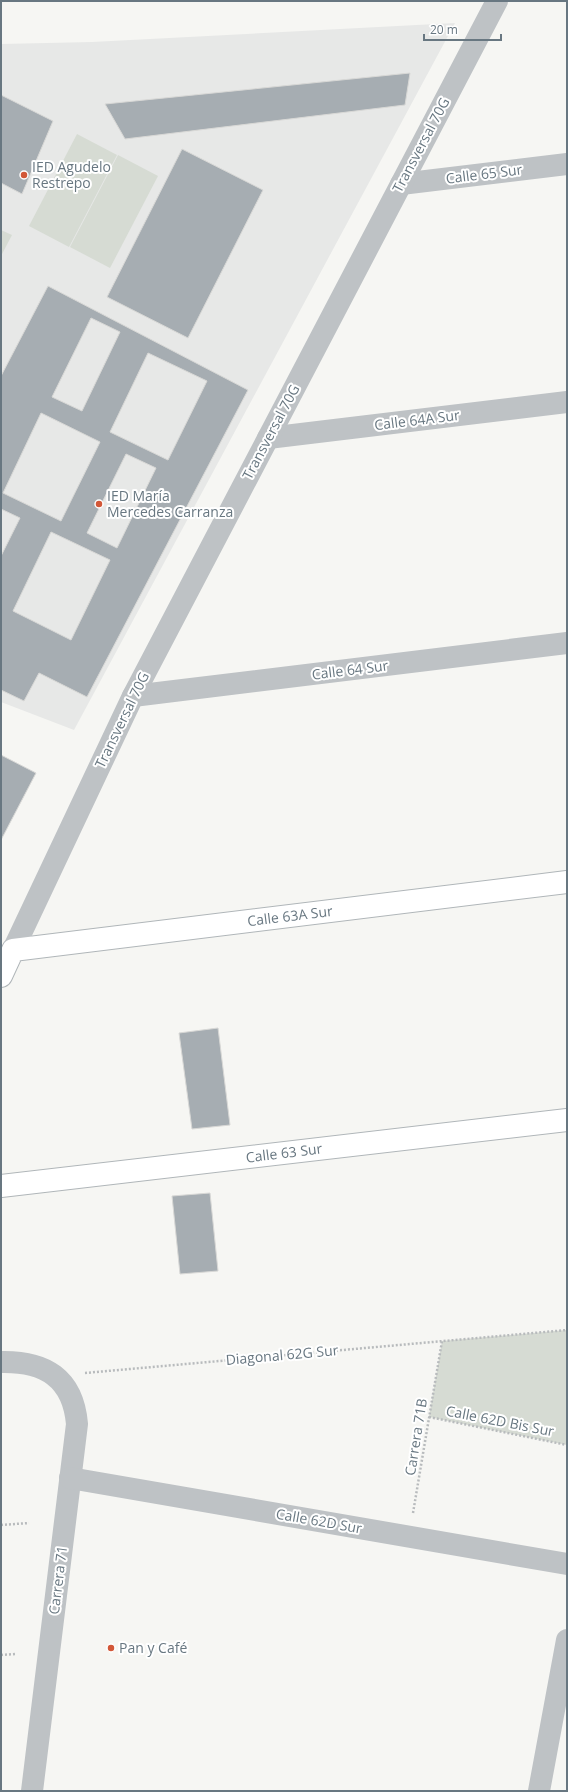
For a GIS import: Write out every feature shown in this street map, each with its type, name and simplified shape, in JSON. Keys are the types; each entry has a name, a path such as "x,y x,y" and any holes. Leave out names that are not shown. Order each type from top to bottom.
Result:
{"street":[{"name":"Transversal 70G","path":"1,976 133,696 496,1"},
{"name":"Calle 65 Sur","path":"401,184 567,164"},
{"name":"Calle 64A Sur","path":"268,438 567,402"},
{"name":"Calle 64 Sur","path":"133,696 567,643"},
{"name":"Calle 63A Sur","path":"13,950 567,882"},
{"name":"Calle 63 Sur","path":"1,1186 567,1120"},
{"path":"1,1362 33,1364 47,1369 55,1375"},
{"name":"Carrera 71","path":"32,1791 77,1424 76,1411 72,1399 64,1385 55,1375"},
{"name":"Calle 62D Sur","path":"70,1478 567,1564"},
{"path":"539,1791 567,1640"}],"path":[{"name":"Diagonal 62G Sur","path":"55,1375 567,1330"},
{"name":"Carrera 71B","path":"409,1537 442,1341"},
{"name":"Calle 62D Bis Sur","path":"429,1417 567,1445"},
{"path":"1,1525 29,1523"},
{"path":"1,1655 16,1654"}],"shaded area":[{"name":"IED María Mercedes Carranza","path":"455,23 74,730 1,702 1,44 92,42"},
{"path":"77,134 117,155 69,247 29,226"},
{"path":"118,155 158,176 110,268 70,247"},
{"path":"1,230 12,235 1,256"},
{"path":"567,1330 567,1445 429,1417 442,1341"}],"building":[{"path":"410,73 405,105 125,139 105,104"},
{"path":"1,95 53,121 22,194 1,183"},
{"path":"182,149 263,190 188,338 107,297"},
{"path":"48,286 248,390 87,697 39,673 24,701 1,690 1,556 20,518 1,509 1,376","holes":["91,318 120,332 82,411 52,397","148,353 207,381 168,460 110,432","41,413 100,442 61,521 3,493","126,454 156,468 117,548 87,533","51,532 110,560 71,640 13,611"]},
{"path":"1,755 36,773 1,840"},
{"path":"218,1028 230,1125 192,1129 179,1033"},
{"path":"210,1193 218,1271 180,1274 172,1196"}],"place":[{"name":"IED Agudelo Restrepo","path":"24,175"},
{"name":"IED María Mercedes Carranza","path":"99,504"},
{"name":"Pan y Café","path":"111,1648"}]}
